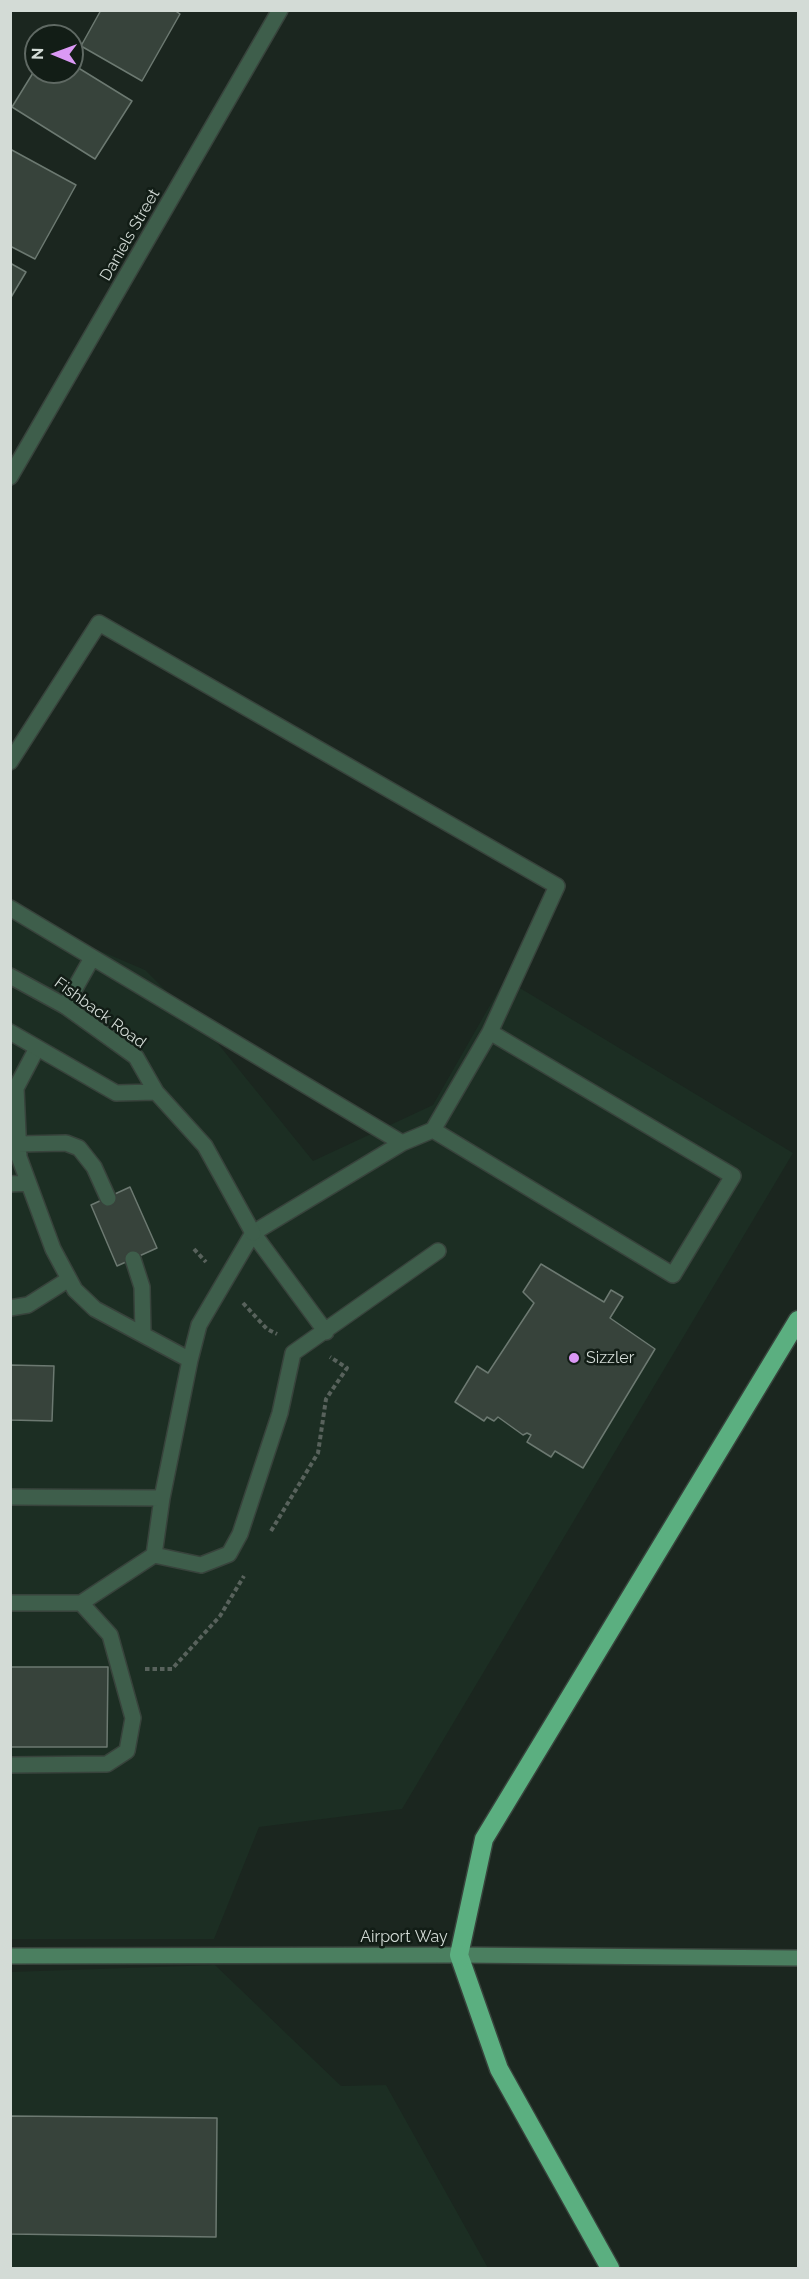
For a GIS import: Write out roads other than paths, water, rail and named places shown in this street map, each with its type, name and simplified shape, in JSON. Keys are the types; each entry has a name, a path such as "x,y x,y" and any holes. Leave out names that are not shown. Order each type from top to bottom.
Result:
{"highway":[{"path":"610,2268 499,2069 459,1955 484,1839 798,1320"}],"main road":[{"name":"Airport Way","path":"10,1956 459,1955 798,1958"}],"street":[{"name":"Daniels Street","path":"10,477 280,10"},
{"path":"10,762 99,623 557,886 490,1032 433,1130 402,1143 253,1233 200,1325 190,1360 162,1498 154,1555"},
{"path":"10,908 402,1143"},
{"path":"65,1006 92,957"},
{"name":"Fishback Road","path":"10,976 65,1006 136,1058 156,1092 205,1146 253,1233 326,1332"},
{"path":"10,1032 116,1093 156,1092"},
{"path":"433,1130 673,1275 733,1176 490,1032"},
{"path":"37,1048 16,1088 19,1156 53,1249 75,1290 95,1309 190,1360"},
{"path":"18,1143 66,1143 79,1148 94,1167 108,1198"},
{"path":"10,1184 28,1183"},
{"path":"10,1603 81,1603 154,1555 201,1565 229,1554 240,1534 280,1413 293,1353 326,1332 438,1251"},
{"path":"133,1259 142,1287 143,1334"},
{"path":"10,1308 28,1305 69,1279"},
{"path":"10,1497 162,1498"},
{"path":"10,1765 107,1764 127,1751 132,1718 110,1635 81,1603"}],"place":[{"name":"Sizzler","path":"574,1358"}]}
